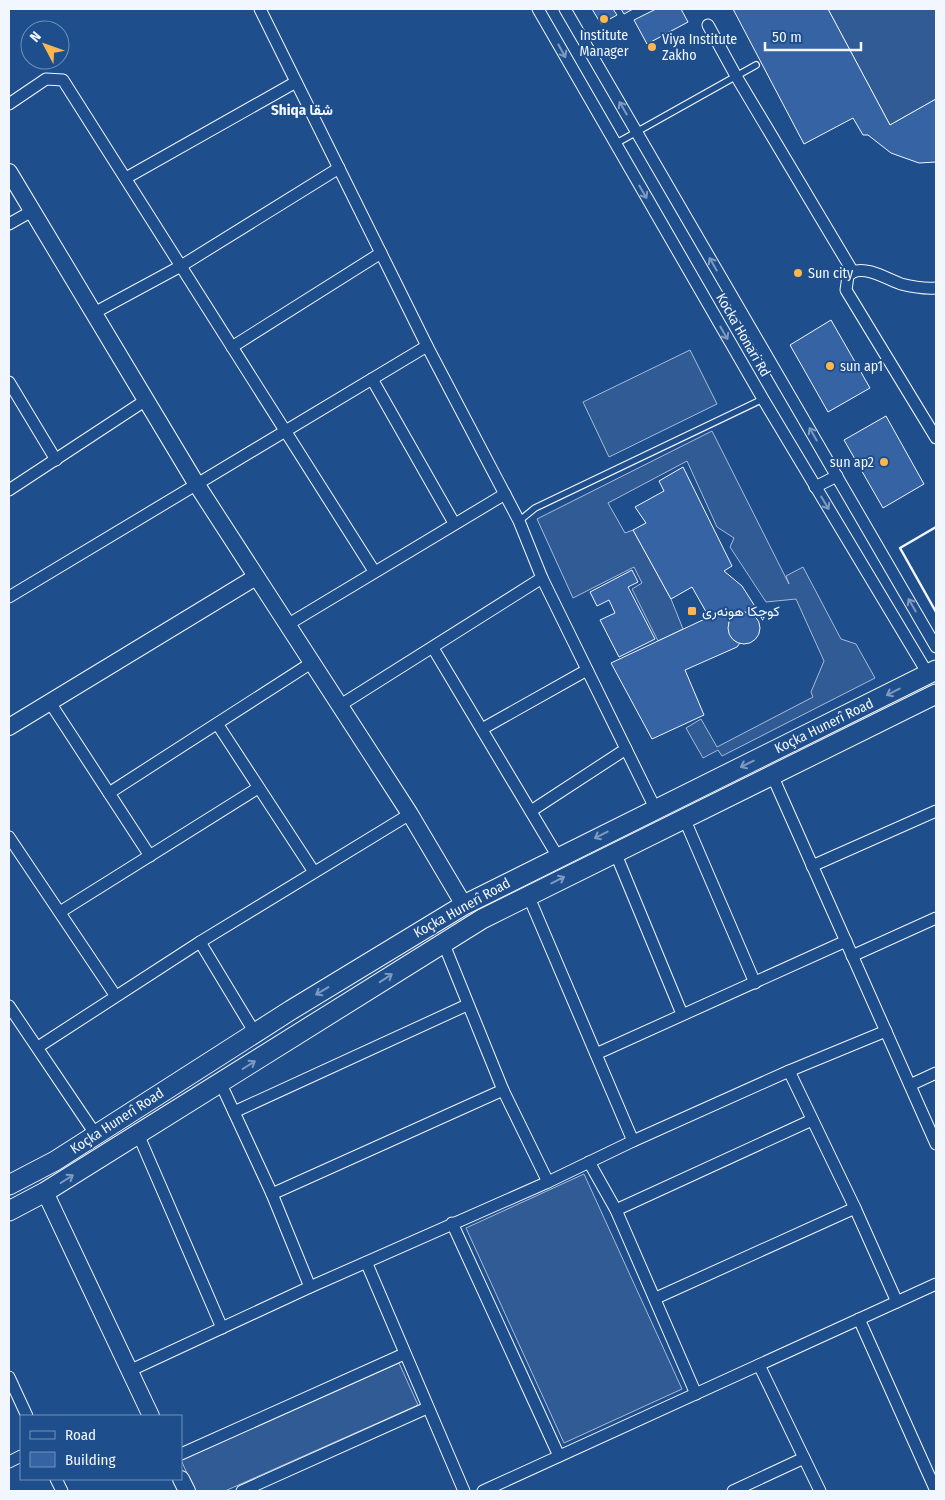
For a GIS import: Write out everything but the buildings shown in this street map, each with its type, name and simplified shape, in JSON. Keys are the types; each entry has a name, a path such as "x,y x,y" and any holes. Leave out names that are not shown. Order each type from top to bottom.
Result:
{"main road":[{"name":"Koçka Hunerî Road","path":"10,1181 55,1161 291,1010 464,905 655,808 828,725 932,672"},
{"path":"9,1211 45,1192 443,942 528,895 936,694"},
{"path":"291,1010 304,1031"}],"street":[{"path":"260,9 427,346 520,521 542,578 655,808"},
{"name":"Kocka Honari Rd","path":"538,9 614,144 815,487 932,672"},
{"name":"Kocka Honari Rd","path":"565,9 936,647"},
{"path":"708,25 736,76 853,272"},
{"path":"9,104 46,79 63,80 374,571"},
{"path":"126,178 296,82"},
{"path":"94,313 181,266 339,168"},
{"path":"9,172 197,485 410,814 464,905"},
{"path":"9,224 32,211"},
{"path":"232,348 381,253"},
{"path":"936,288 921,289 864,270 853,272 848,276 846,290 936,438"},
{"path":"9,597 427,346"},
{"path":"372,379 454,523"},
{"path":"9,382 56,460"},
{"path":"9,490 146,400"},
{"path":"815,487 837,476"},
{"path":"287,625 505,494"},
{"path":"9,726 256,577"},
{"path":"339,706 542,578"},
{"path":"433,648 558,857"},
{"path":"109,793 218,725 311,663"},
{"path":"482,729 587,670"},
{"path":"49,701 150,856"},
{"path":"218,725 314,872"},
{"path":"531,810 626,749"},
{"path":"772,775 936,1144"},
{"path":"60,912 258,788"},
{"path":"812,866 936,810"},
{"path":"38,1047 200,942 410,814"},
{"path":"684,818 755,983"},
{"path":"9,837 116,995"},
{"path":"615,852 682,1014"},
{"path":"528,895 633,1141"},
{"path":"852,956 936,918"},
{"path":"596,1054 846,941"},
{"path":"200,942 255,1033"},
{"path":"443,942 503,1090 548,1182"},
{"path":"234,1112 467,1005"},
{"path":"9,1006 96,1135"},
{"path":"129,1371 310,1287 367,1264 452,1223 548,1182 633,1141 789,1071 886,1031"},
{"path":"789,1071 855,1208 897,1302"},
{"path":"910,1085 936,1073"},
{"path":"220,1082 272,1194 310,1287"},
{"path":"272,1194 503,1090"},
{"path":"616,1210 812,1120"},
{"path":"138,1134 222,1328"},
{"path":"590,1162 616,1210 656,1298 696,1394"},
{"path":"45,1192 151,1415"},
{"path":"656,1298 855,1208"},
{"path":"452,1223 559,1456"},
{"path":"367,1264 464,1491"},
{"path":"482,1491 502,1487 559,1456 936,1284"},
{"path":"859,1319 936,1491"},
{"path":"182,1454 404,1354"},
{"path":"759,1365 820,1491"},
{"path":"9,1377 27,1415"},
{"path":"242,1491 427,1408"},
{"path":"733,1491 804,1458"}],"lane":[{"path":"614,144 756,65"},
{"path":"520,521 536,508 763,399"}],"shaded area":[{"path":"828,9 936,9 936,99 890,125"},
{"path":"690,350 717,404 609,457 583,402"},
{"path":"712,431 789,584 786,576 803,567 841,639 856,644 875,678 722,756 718,750 703,758 686,728 701,719 717,747 813,697 811,692 824,661 796,599 766,602 730,547 734,538 717,527 687,461 608,503 625,533 633,530 671,599 683,629 658,641 632,589 642,583 634,567 573,598 537,519"},
{"path":"584,1174 682,1389 564,1443 466,1228"},
{"path":"399,1363 418,1405 225,1491 195,1491 182,1460"}],"wall":[{"path":"936,527 900,548 936,612"}],"place":[{"name":"Institute Manager","path":"604,19"},
{"name":"Viya Institute Zakho","path":"652,47"},
{"name":"Sun city","path":"798,273"},
{"name":"sun ap1","path":"830,366"},
{"name":"sun ap2","path":"884,462"},
{"name":"كوچكا هونەری","path":"692,611"}],"district":[{"name":"Shiqa شقا","path":"302,110"}]}
